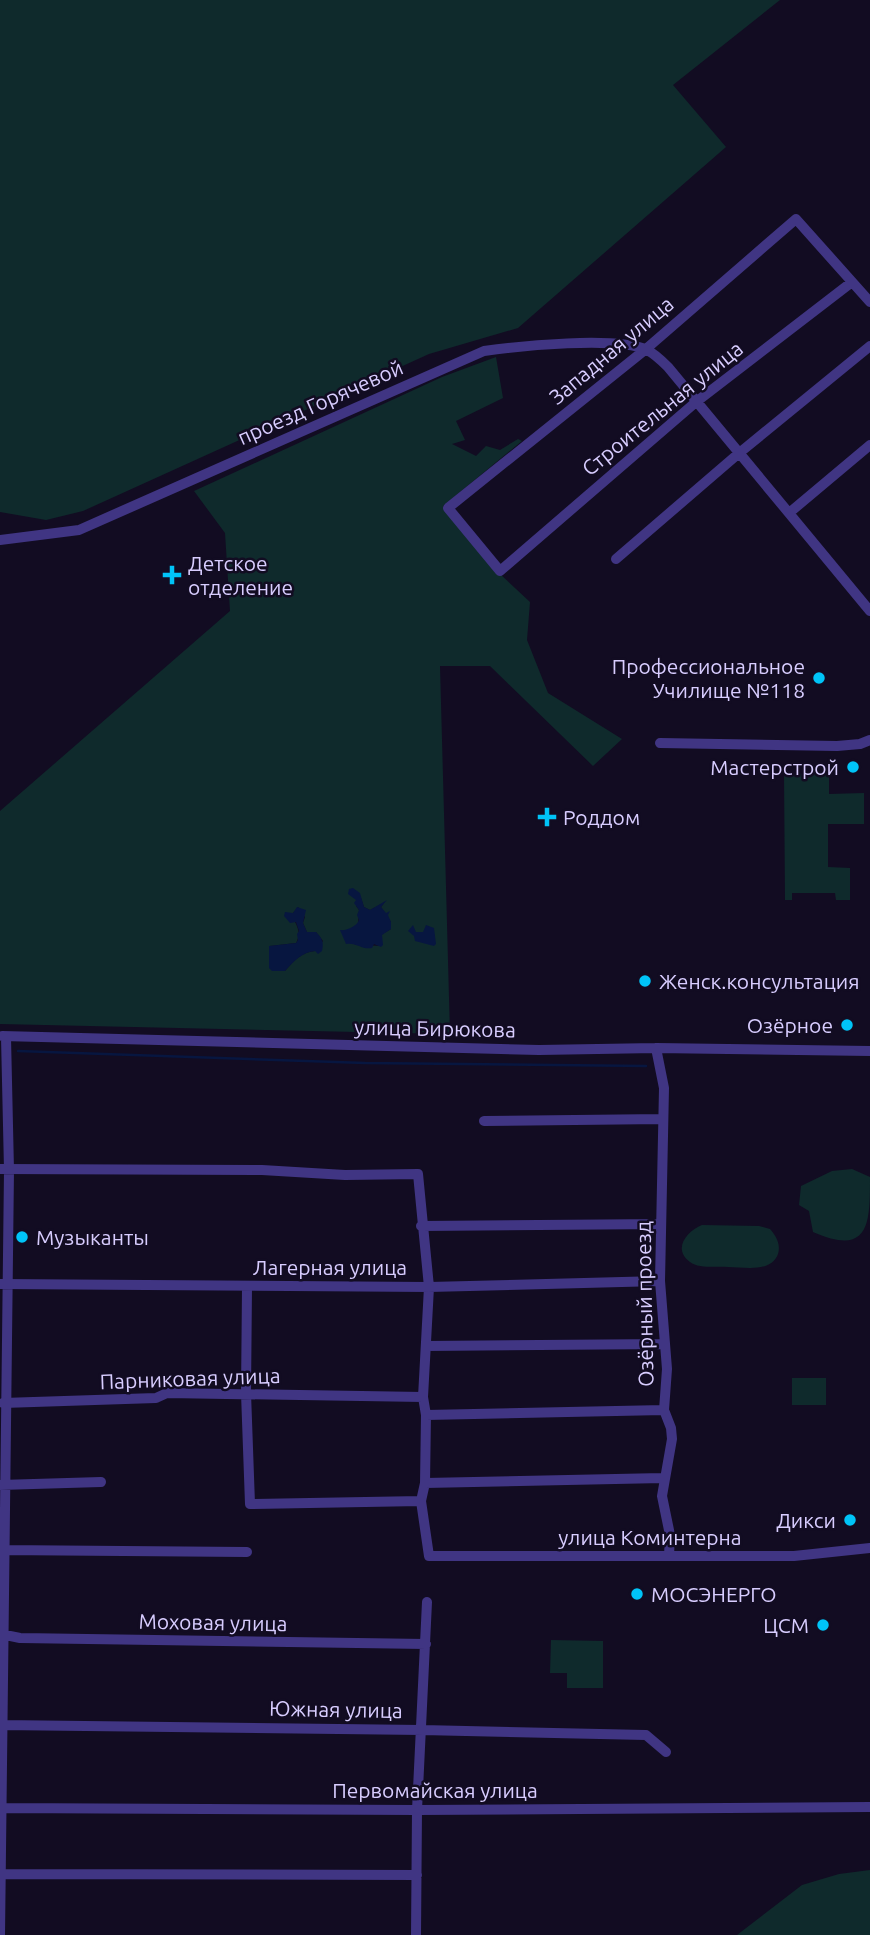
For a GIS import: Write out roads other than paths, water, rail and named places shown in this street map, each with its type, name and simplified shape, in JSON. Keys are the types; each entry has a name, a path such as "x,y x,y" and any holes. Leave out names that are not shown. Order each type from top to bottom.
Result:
{"street":[{"name":"Западная улица","path":"500,571 449,508 646,349 796,219 852,282"},
{"path":"852,282 870,302"},
{"name":"Строительная улица","path":"500,571 696,402 852,282"},
{"name":"проезд Горячевой","path":"0,540 79,530 484,351 545,344 623,344 646,349 662,360 870,611"},
{"path":"616,559 870,346"},
{"path":"789,513 870,445"},
{"path":"660,743 837,746 860,744 870,740"},
{"path":"0,1935 3,1037"},
{"name":"улица Бирюкова","path":"3,1037 539,1050 656,1048 870,1051"},
{"name":"Озёрный проезд","path":"656,1048 664,1088 660,1281 667,1369 664,1410 672,1439 663,1478 662,1496 670,1535 669,1556"},
{"path":"484,1121 663,1119"},
{"path":"4,1170 262,1170 345,1175 418,1174 429,1287 423,1397 426,1415 425,1483 421,1501 250,1504 246,1393 247,1287"},
{"path":"421,1226 662,1224"},
{"name":"Лагерная улица","path":"4,1284 429,1287 660,1281"},
{"path":"426,1346 664,1344"},
{"name":"Парниковая улица","path":"3,1403 156,1398 167,1393 423,1397"},
{"path":"426,1415 664,1410"},
{"path":"425,1483 663,1478"},
{"path":"3,1485 101,1482"},
{"name":"улица Коминтерна","path":"421,1501 429,1556 794,1556 870,1548"},
{"path":"3,1550 247,1552"},
{"path":"416,1935 417,1810 427,1602"},
{"name":"Моховая улица","path":"2,1634 20,1638 426,1644"},
{"name":"Южная улица","path":"2,1725 646,1735 666,1752"},
{"name":"Первомайская улица","path":"1,1808 417,1810 870,1807"},
{"path":"1,1874 417,1875"}],"water":[{"path":"353,888 360,893 364,907 370,910 387,900 381,907 386,913 390,911 388,915 391,929 382,935 381,947 374,944 372,948 368,948 346,944 340,930 351,928 359,920 359,910 354,903 356,900 348,894 349,889"},
{"path":"297,907 306,910 303,923 307,932 316,932 320,936 322,951 318,954 315,951 302,955 285,971 272,971 269,968 269,946 296,943 298,940 296,922 290,923 284,916 285,912 293,913"},
{"path":"413,925 416,932 423,932 426,925 434,928 436,944 434,946 415,941 408,931"}],"waterway":[{"path":"18,1051 365,1063 646,1066"}],"place":[{"name":"Детское отделение","path":"172,575"},
{"name":"Профессиональное Училище №118","path":"819,678"},
{"name":"Мастерстрой","path":"853,767"},
{"name":"Роддом","path":"547,817"},
{"name":"Женск.консультация","path":"645,981"},
{"name":"Озёрное","path":"847,1025"},
{"name":"Музыканты","path":"22,1237"},
{"name":"Дикси","path":"850,1520"},
{"name":"МОСЭНЕРГО","path":"637,1594"},
{"name":"ЦСМ","path":"823,1625"}]}
